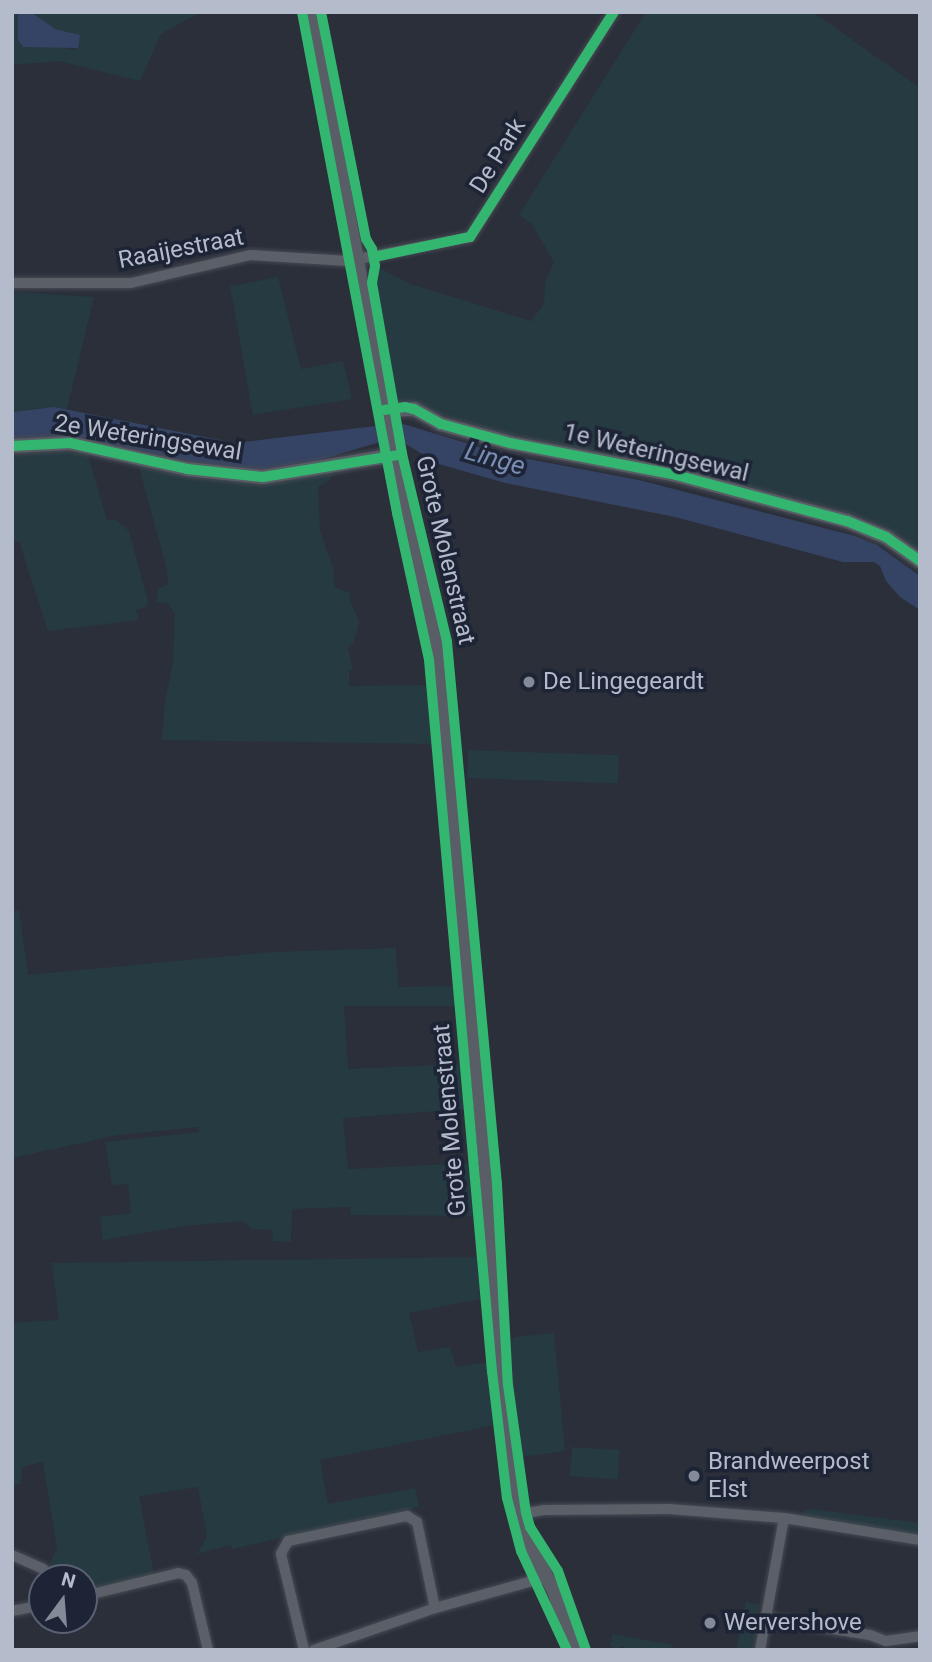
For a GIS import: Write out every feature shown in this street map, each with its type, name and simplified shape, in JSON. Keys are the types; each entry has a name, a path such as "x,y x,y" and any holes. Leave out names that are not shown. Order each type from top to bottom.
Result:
{"street":[{"name":"Grote Molenstraat","path":"310,12 393,451 439,654 486,1166 496,1328 519,1514 522,1529 547,1577 575,1650"},
{"name":"De Park","path":"358,260 461,242 470,237 614,12"},
{"name":"Raaijestraat","path":"12,283 131,283 167,277 230,258 250,256 358,260"},
{"name":"1e Weteringsewal","path":"386,415 414,409 442,424 510,443 676,475 847,521 886,537 920,561"},
{"name":"2e Weteringsewal","path":"12,446 70,443 187,470 263,477 393,451"},
{"path":"519,1514 544,1510 669,1509 784,1518 920,1540"},
{"path":"304,1650 281,1554 288,1541 407,1516 417,1522 435,1608"},
{"path":"760,1650 784,1518"},
{"path":"12,1555 32,1564"},
{"path":"98,1593 178,1573 186,1575 192,1583 208,1650"},
{"path":"314,1650 333,1646 435,1608 547,1577"},
{"path":"766,1618 870,1635 885,1645 920,1636"}],"shaded area":[{"path":"12,12 18,12 18,40 76,50 72,33 55,29 31,12 201,12 161,34 140,81 59,61 12,65"},
{"path":"646,12 813,12 920,88 920,556 868,522 526,442 410,404 399,403 392,396 374,277 378,267 410,284 531,321 544,304 545,283 554,262 532,224 519,215"},
{"path":"278,277 301,369 343,361 352,399 253,415 230,286"},
{"path":"12,292 94,297 67,409 40,408 12,412"},
{"path":"62,448 87,452 107,520 116,520 129,531 148,602 147,607 136,610 139,620 48,631 19,541 12,541 12,451"},
{"path":"138,463 224,480 244,481 334,470 330,480 318,487 320,530 333,568 334,584 336,588 351,593 349,598 359,621 354,642 348,648 353,670 349,670 349,686 426,685 432,744 162,740 165,703 173,661 175,614 168,603 156,602 158,589 168,584 167,570"},
{"path":"468,750 619,755 618,783 467,778"},
{"path":"19,910 28,975 273,952 396,948 398,987 455,986 457,1006 344,1006 348,1069 462,1064 465,1109 343,1118 348,1169 469,1163 473,1216 351,1215 350,1207 292,1209 291,1242 273,1241 272,1230 252,1229 243,1221 185,1226 103,1240 100,1217 131,1213 128,1184 112,1185 105,1142 199,1132 199,1127 118,1135 12,1158 12,911"},
{"path":"477,1257 480,1299 409,1313 418,1352 450,1347 456,1367 489,1362 495,1425 320,1460 328,1504 415,1488 419,1507 232,1549 231,1545 197,1554 207,1537 198,1487 139,1496 154,1575 98,1589 98,1564 50,1564 57,1549 43,1462 22,1467 21,1483 12,1487 12,1323 59,1320 52,1263"},
{"path":"554,1333 565,1451 521,1457 507,1343 515,1337"},
{"path":"572,1447 620,1450 618,1479 570,1476"},
{"path":"805,1510 920,1523 920,1535 801,1516"},
{"path":"746,1602 759,1604 753,1648 736,1650"},
{"path":"613,1634 674,1645 669,1650 625,1650 623,1646 617,1649 610,1646"}],"water":[{"path":"18,12 31,12 55,29 80,35 78,48 23,47 18,40"},
{"name":"Linge","path":"54,407 235,443 400,423 502,454 639,480 855,536 877,545 920,576 920,610 900,597 886,581 880,566 874,562 843,562 675,517 505,483 439,464 404,443 380,442 296,467 236,471 12,440 12,412"}],"cycle path":[{"path":"302,12 397,513 429,660 492,1371 507,1498 521,1551 567,1650"},
{"path":"321,12 366,239 372,249 375,266 372,283 402,454 447,642 497,1184 508,1385 526,1513 530,1527 558,1571 586,1650"},
{"path":"374,257 470,237 614,12"},
{"path":"384,410 405,407 414,409 441,424 510,443 676,475 847,521 886,537 920,561"},
{"path":"12,446 70,443 187,469 263,477 399,455"}],"place":[{"name":"De Lingegeardt","path":"529,682"},
{"name":"Brandweerpost Elst","path":"694,1476"},
{"name":"Wervershove","path":"710,1623"}]}
